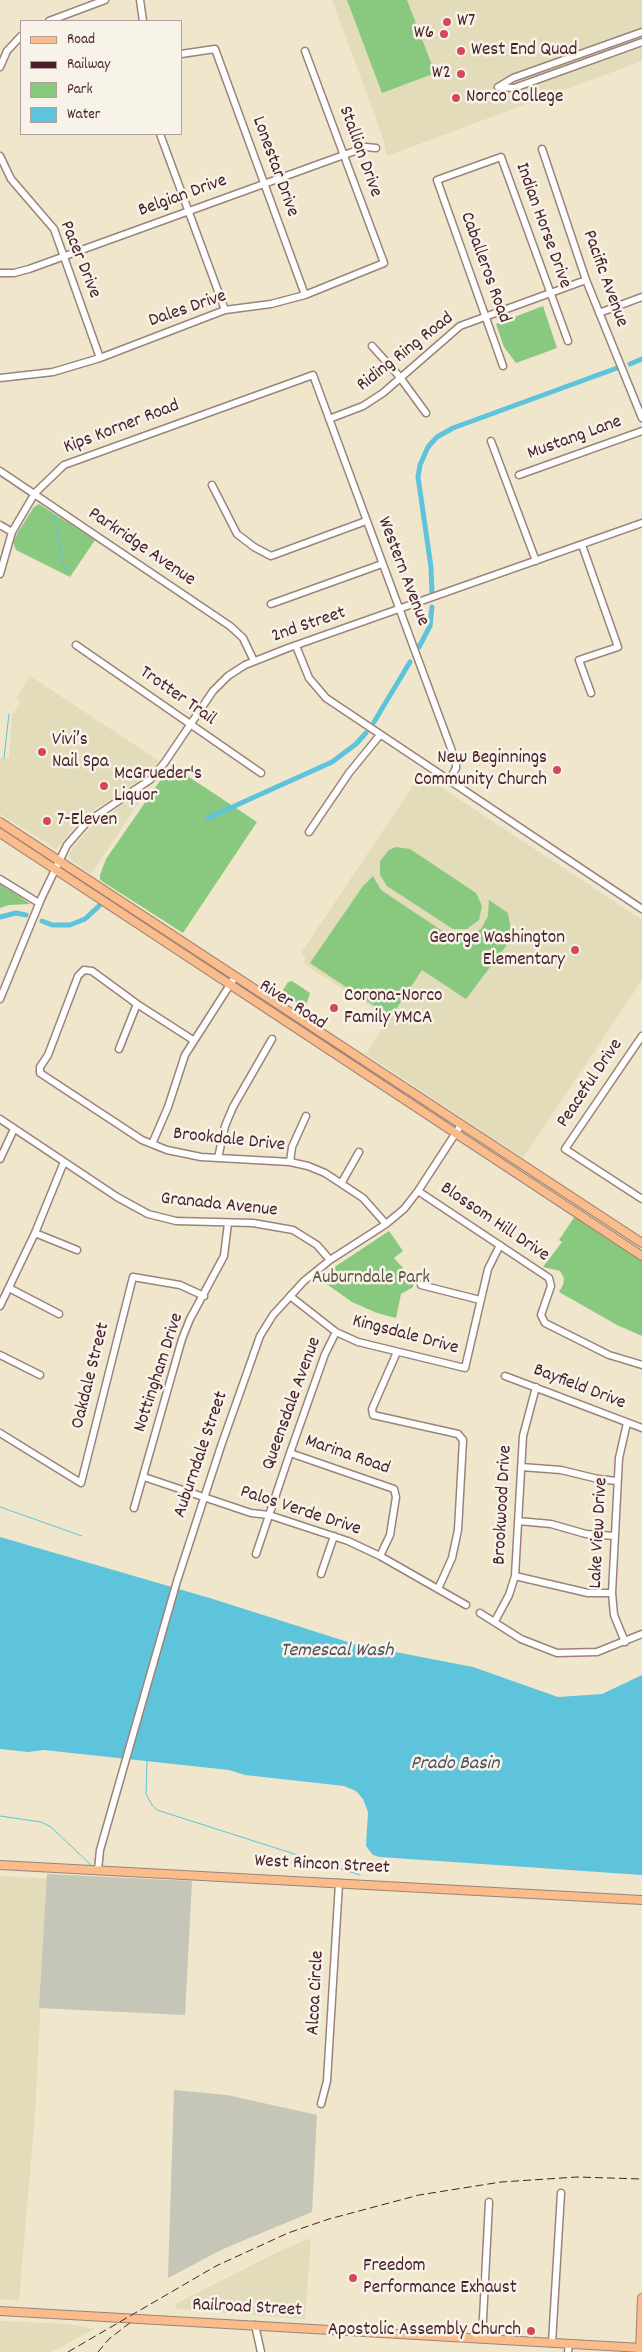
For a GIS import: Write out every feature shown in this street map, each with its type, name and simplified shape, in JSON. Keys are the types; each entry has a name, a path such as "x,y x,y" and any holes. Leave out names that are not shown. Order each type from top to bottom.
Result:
{"main road":[{"name":"River Road","path":"0,822 642,1243"},
{"name":"River Road","path":"0,833 642,1256"},
{"name":"West Rincon Street","path":"0,1865 642,1900"},
{"path":"640,2349 642,2298"},
{"name":"Railroad Street","path":"0,2311 482,2338 552,2343 569,2348 640,2349"}],"street":[{"path":"52,20 105,0"},
{"path":"140,0 143,20"},
{"path":"642,32 513,78 498,87 514,88 642,42"},
{"path":"0,67 8,51 20,37"},
{"name":"Lonestar Drive","path":"182,54 215,49 305,296"},
{"name":"Stallion Drive","path":"305,51 384,263"},
{"path":"160,135 225,310"},
{"name":"Belgian Drive","path":"0,273 14,273 64,257 366,147 376,148"},
{"name":"Pacific Avenue","path":"542,148 586,280 642,418"},
{"name":"Pacer Drive","path":"0,156 11,179 54,229 100,358"},
{"name":"Indian Horse Drive","path":"437,180 501,157 568,341"},
{"name":"Caballeros Road","path":"437,180 503,366"},
{"name":"Dales Drive","path":"0,378 53,372 100,358 225,310 271,304 305,296 384,263"},
{"name":"Riding Ring Road","path":"329,419 363,406 383,393 399,376 460,326 586,280"},
{"path":"599,313 642,297"},
{"path":"372,346 399,376 426,413"},
{"name":"Western Avenue","path":"312,374 456,762 456,768 449,780"},
{"name":"Kips Korner Road","path":"0,574 12,532 35,493 64,465 312,374"},
{"name":"Mustang Lane","path":"518,475 642,430"},
{"path":"491,441 536,561"},
{"name":"Parkridge Avenue","path":"0,471 230,626 243,638 254,661"},
{"path":"212,485 237,534 254,547 271,556 366,522"},
{"name":"2nd Street","path":"0,999 40,903 67,845 86,822 151,779 220,682 254,661 642,524"},
{"path":"0,525 12,532"},
{"path":"582,545 618,647 579,660 591,693"},
{"path":"271,604 382,564"},
{"name":"Trotter Trail","path":"76,645 261,773"},
{"path":"296,646 309,678 320,692 377,733 642,909"},
{"path":"309,832 377,733"},
{"path":"0,879 40,903"},
{"name":"Brookdale Drive","path":"137,1004 92,971 84,970 78,976 48,1055 40,1068 40,1073 152,1144 183,1154 290,1162 308,1166 342,1182 363,1198 386,1224"},
{"path":"152,1144 168,1107 180,1067 193,1040 235,977"},
{"path":"119,1049 137,1004 193,1040"},
{"name":"Peaceful Drive","path":"642,1036 565,1149 642,1199"},
{"path":"218,1158 225,1126 232,1108 272,1039"},
{"path":"290,1162 292,1147 306,1116"},
{"name":"Granada Avenue","path":"0,1120 148,1214 176,1221 253,1223 293,1230 317,1244 330,1260"},
{"name":"Auburndale Street","path":"98,1870 100,1850 203,1498 256,1344 268,1322 304,1281 330,1260 386,1224 404,1209 461,1125"},
{"path":"0,1158 14,1129"},
{"path":"342,1182 359,1152"},
{"path":"0,1306 35,1233 64,1162"},
{"name":"Blossom Hill Drive","path":"418,1191 548,1278 551,1286 541,1315 545,1323 609,1355 642,1365"},
{"name":"Nottingham Drive","path":"134,1508 182,1339 190,1319 224,1256 228,1223"},
{"path":"35,1233 77,1250"},
{"path":"421,1285 480,1300 488,1269 500,1245"},
{"name":"Oakdale Street","path":"0,1433 81,1482 133,1277 180,1285 204,1296"},
{"path":"10,1288 59,1314"},
{"name":"Kingsdale Drive","path":"290,1296 336,1332 358,1342 465,1368 480,1300"},
{"name":"Queensdale Avenue","path":"256,1554 325,1354 336,1332"},
{"path":"397,1352 372,1409 373,1414 458,1434 463,1440 458,1530 452,1558 438,1589"},
{"path":"0,1355 40,1375"},
{"name":"Bayfield Drive","path":"505,1376 642,1428"},
{"name":"Brookwood Drive","path":"495,1621 509,1595 515,1576 524,1429 536,1387"},
{"name":"Lake View Drive","path":"625,1642 614,1614 612,1593 618,1481 622,1437 627,1423"},
{"name":"Marina Road","path":"290,1453 394,1489 396,1497 390,1535 380,1556"},
{"path":"521,1467 561,1470 598,1479 618,1481"},
{"name":"Palos Verde Drive","path":"144,1477 251,1513 269,1515 334,1536 380,1556 466,1605"},
{"path":"518,1521 551,1524 586,1534 615,1536"},
{"path":"321,1574 334,1536"},
{"path":"515,1576 588,1593 612,1593"},
{"path":"480,1613 521,1639 557,1653 586,1654 625,1642 642,1634"},
{"name":"Alcoa Circle","path":"320,2104 327,2081 338,1883"},
{"path":"552,2343 561,2193"},
{"path":"482,2338 489,2202"},
{"path":"255,2325 262,2352"}],"shaded area":[{"name":"Norco College","path":"332,0 642,0 642,61 387,156 382,135"},
{"path":"30,676 159,761 139,781 83,817 56,849 0,814 0,758 9,758 12,715 21,702 16,698"},
{"path":"421,774 642,920 642,980 523,1158 366,1054 389,1019 303,963 306,959 301,953"},
{"path":"150,786 91,874 70,859 69,854 75,845 94,824"},
{"path":"47,1874 192,1881 185,2015 39,2008"},
{"path":"0,1876 47,1879 35,2114 19,2300 0,2299"},
{"path":"174,2090 227,2095 317,2115 312,2212 223,2249 168,2278"},
{"path":"311,2238 305,2319 176,2309 175,2304 282,2250"},
{"path":"0,2321 70,2324 94,2329 51,2352 0,2352"}],"green space":[{"path":"347,0 407,0 435,73 382,93"},
{"path":"543,306 557,348 516,363 504,347 496,324"},
{"path":"39,504 95,540 70,577 16,550 13,542 18,532 34,507"},
{"path":"171,765 257,822 183,933 100,880 106,859"},
{"path":"396,847 410,849 476,893 482,906 479,920 467,929 453,929 387,886 380,875 380,861 389,850"},
{"path":"373,876 381,890 453,936 464,937 481,929 488,916 489,900 508,913 512,938 466,999 422,970 391,1017 310,963 363,886"},
{"path":"0,884 30,904 9,905 0,908"},
{"path":"292,981 310,993 306,1005 302,1006 284,994 283,990 288,982"},
{"path":"575,1216 642,1261 642,1336 617,1325 559,1292 564,1278 560,1271 543,1267 562,1242 559,1240"},
{"name":"Auburndale Park","path":"389,1231 403,1251 394,1258 414,1280 413,1287 401,1294 396,1318 377,1313 352,1302 318,1278"}],"water":[{"name":"Prado Basin","path":"0,1537 213,1599 354,1644 473,1667 558,1697 602,1694 642,1675 642,1875 380,1857 373,1855 366,1846 368,1812 363,1799 356,1791 344,1786 245,1775 229,1770 44,1750 28,1752 0,1749"}],"waterway":[{"path":"630,364 642,359"},
{"path":"432,593 431,567 418,477 420,465 428,447 437,437 453,428 617,368"},
{"path":"54,516 65,571"},
{"path":"419,647 430,626 432,607"},
{"path":"374,722 410,662"},
{"path":"4,758 9,714"},
{"path":"208,818 332,762 356,744 366,733"},
{"path":"42,921 52,925 70,925 85,919 99,906"},
{"path":"0,917 16,913 26,915"},
{"path":"0,1507 82,1536"},
{"path":"147,1761 146,1794 157,1810 360,1875"},
{"path":"0,1816 41,1822 51,1827 92,1866"}],"railway":[{"path":"68,2352 216,2266 288,2233 329,2219 419,2195 501,2182 577,2177 642,2179"},
{"path":"98,2352 109,2339 131,2322"}],"place":[{"name":"W7","path":"447,22"},
{"name":"W6","path":"444,34"},
{"name":"West End Quad","path":"461,51"},
{"name":"W2","path":"461,74"},
{"name":"Norco College","path":"456,98"},
{"name":"Vivi’s Nail Spa","path":"42,752"},
{"name":"New Beginnings Community Church","path":"557,770"},
{"name":"McGrueder's Liquor","path":"104,786"},
{"name":"7-Eleven","path":"47,821"},
{"name":"George Washington Elementary","path":"575,950"},
{"name":"Corona-Norco Family YMCA","path":"334,1008"},
{"name":"Freedom Performance Exhaust","path":"353,2278"},
{"name":"Apostolic Assembly Church","path":"531,2331"}],"water label":[{"name":"Temescal Wash","path":"337,1652"}]}
